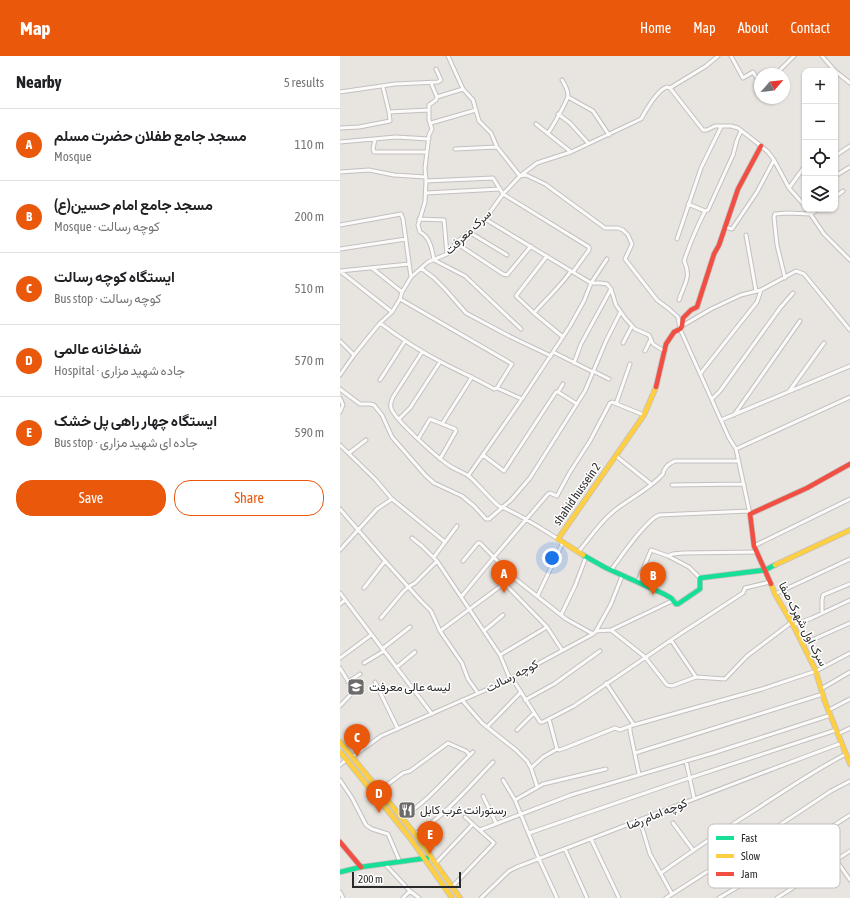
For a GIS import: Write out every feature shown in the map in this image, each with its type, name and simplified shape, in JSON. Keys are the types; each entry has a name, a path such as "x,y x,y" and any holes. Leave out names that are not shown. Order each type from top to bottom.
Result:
{"street":[{"path":"448,56 450,64 463,89 473,100 479,120 491,133 497,147 520,176 526,175 545,184 605,228 618,228 623,230 628,235 632,244 625,259 657,300 678,317 700,374 729,438 736,449 749,512"},
{"path":"718,56 706,66 670,88 703,130 707,130 715,126 731,126 738,128 761,146 774,160 789,188 802,201"},
{"path":"731,56 743,78 753,72 754,74"},
{"path":"782,68 794,56"},
{"path":"822,56 832,68"},
{"path":"340,92 383,87 395,84 431,83 440,81 441,80 436,69"},
{"path":"838,73 850,83"},
{"path":"548,133 568,97 567,89 562,80"},
{"path":"431,83 437,97"},
{"name":"سرک معرفت","path":"340,375 380,323 392,312 411,277 428,262 447,254 456,243 485,219 503,194 520,176 537,163 571,152 642,119 646,110 662,88 667,86 670,88"},
{"path":"340,128 359,127 390,121 383,87"},
{"path":"463,89 437,97 436,100 429,105 429,120 432,129 425,168 425,202 418,225 420,232 425,234 428,238 434,260 465,276 521,329"},
{"path":"568,97 593,111 609,135"},
{"path":"389,112 429,110"},
{"path":"431,123 476,110"},
{"path":"558,114 570,123 588,143"},
{"path":"536,124 571,152"},
{"path":"677,239 701,168 721,126"},
{"path":"679,300 688,275 688,268 684,261 698,223 705,211 708,210 720,186 733,155 736,140 741,131"},
{"path":"340,142 396,137 429,139"},
{"path":"375,139 373,149 374,152 427,152"},
{"name":"shahid hussein 2","path":"674,600 638,581 610,570 558,539 644,415 658,383 666,344 674,332 681,328 683,318 697,306 738,189 761,146"},
{"path":"838,154 850,146"},
{"path":"455,149 497,147"},
{"path":"725,227 732,229 757,192 774,160"},
{"path":"838,174 850,167"},
{"path":"340,172 369,170 394,175 426,176"},
{"path":"789,188 802,170"},
{"path":"426,181 493,178 503,194 589,247 589,250 562,285 534,313"},
{"path":"426,194 500,189"},
{"path":"838,194 842,191"},
{"path":"688,204 705,211"},
{"path":"785,278 777,245 775,214 811,214 814,212"},
{"path":"340,225 401,214 411,277"},
{"path":"811,214 824,234 850,260"},
{"path":"419,219 444,220 447,254"},
{"path":"485,219 590,282 607,284 611,289 620,314 632,326 648,335 653,344 664,351"},
{"path":"469,232 507,255"},
{"path":"746,234 756,291"},
{"path":"340,249 406,239"},
{"path":"456,243 503,274 507,275 531,246"},
{"path":"547,256 516,296 563,337"},
{"path":"468,476 551,356 575,318 590,282 608,260"},
{"path":"392,312 340,271 409,264"},
{"path":"371,268 402,292"},
{"path":"421,268 446,289 466,313 551,356"},
{"path":"681,328 711,309 741,295 761,290 796,271 804,274 850,330"},
{"path":"574,363 581,344 611,289"},
{"path":"700,374 756,302 761,290"},
{"path":"712,399 720,391 780,308 793,293"},
{"path":"400,298 512,364 497,388"},
{"path":"340,389 360,404 374,405 382,415 392,438 434,483 462,496 487,520 511,500 530,478 585,391 606,341 620,314"},
{"path":"734,415 800,321"},
{"path":"380,323 405,341 440,362 494,389 497,388 522,399"},
{"path":"623,343 632,326"},
{"path":"645,351 651,339"},
{"path":"340,341 354,355"},
{"path":"380,380 405,341"},
{"path":"789,392 824,343"},
{"path":"422,352 393,397 390,403 392,410 418,439 440,459 468,476 482,488 497,505 502,506 526,519 558,539"},
{"path":"553,352 610,379"},
{"path":"399,418 417,398 440,362"},
{"path":"616,404 630,364"},
{"path":"721,420 850,366"},
{"path":"442,424 472,377"},
{"path":"483,455 502,470 505,470 556,392 558,392 563,384"},
{"path":"558,392 577,404"},
{"path":"736,449 850,397"},
{"path":"340,398 343,405 340,412"},
{"path":"461,597 548,494 550,493 557,496 570,472 590,441 610,403 612,402 644,415"},
{"path":"418,439 430,419 455,429 456,431 440,459"},
{"path":"349,453 366,440"},
{"path":"340,445 392,499 445,542"},
{"path":"616,456 651,484"},
{"path":"579,551 605,519 661,477 672,462 705,460 739,461"},
{"path":"610,570 655,517 660,515 749,512 807,488 850,464"},
{"path":"672,485 744,484"},
{"path":"340,550 377,509 392,499"},
{"path":"754,546 850,499"},
{"path":"340,508 385,561 431,611 440,631 462,663 468,679 478,693"},
{"path":"340,515 343,512"},
{"name":"سرک اول شهرک صفا","path":"749,512 754,546 775,594 804,644 816,671 830,713 850,764"},
{"path":"434,557 457,526"},
{"path":"700,578 765,570 850,530"},
{"path":"412,538 438,561 461,597 485,630 500,655 511,678 540,722 543,722 574,706 606,683 743,593 746,588 770,582"},
{"path":"463,561 479,542 513,577 538,595 561,615 593,634"},
{"path":"538,595 563,542"},
{"path":"596,631 611,630 674,600 676,604 678,604 700,589 700,578 689,567 668,556 651,550 638,581"},
{"path":"668,556 683,553 757,552"},
{"path":"561,615 575,586 586,557"},
{"path":"775,594 850,559"},
{"path":"364,588 385,561"},
{"path":"381,618 408,587 415,583 438,561"},
{"name":"کوچه رسالت","path":"352,756 377,739 511,678 593,634 611,604 622,576"},
{"path":"440,631 513,577"},
{"path":"504,583 547,627 562,650"},
{"path":"822,613 823,595 850,584"},
{"path":"340,593 432,714"},
{"path":"340,604 345,600"},
{"path":"611,630 645,657 667,685 672,686 696,677 724,680 747,656 793,624 850,600"},
{"path":"485,630 503,615"},
{"path":"804,644 850,623"},
{"path":"364,663 383,650 410,627"},
{"path":"500,655 547,627"},
{"path":"340,658 372,635"},
{"path":"672,640 696,677"},
{"path":"525,700 554,684 600,651"},
{"path":"397,668 416,652"},
{"path":"531,768 543,757 557,749 559,750 565,748 615,728 620,730 702,705 762,689 816,671 850,653"},
{"path":"340,668 354,691 340,706"},
{"path":"635,753 822,691 850,672"},
{"path":"348,682 360,674"},
{"path":"375,682 398,729"},
{"path":"606,683 632,726 630,731 640,774"},
{"path":"487,727 521,692"},
{"path":"480,830 520,813 571,795 686,761 830,713 850,699"},
{"path":"462,700 487,727 516,750 527,761 537,786"},
{"path":"517,730 534,713"},
{"path":"549,719 557,749"},
{"path":"529,832 689,778 850,728"},
{"path":"340,742 402,817 460,898"},
{"path":"380,790 403,772 410,771 448,743 466,751 470,755"},
{"name":"کوچه امام رضا","path":"481,898 509,871 640,821 694,798 842,743"},
{"path":"340,752 397,821 452,898"},
{"path":"402,817 411,812 473,752"},
{"path":"733,824 820,768 848,756"},
{"path":"340,765 346,760"},
{"path":"686,761 694,798"},
{"path":"415,834 434,822 493,762"},
{"path":"515,800 537,786 606,769"},
{"path":"340,780 352,798 366,825 372,829 388,834 400,862"},
{"path":"503,780 515,800 557,898"},
{"path":"781,824 831,790 850,781"},
{"path":"483,796 496,823"},
{"path":"836,824 850,815"},
{"path":"452,887 494,843 465,817"},
{"path":"640,821 650,854 672,894"},
{"path":"673,822 693,850"},
{"path":"436,863 473,824"},
{"path":"591,839 619,898"},
{"path":"661,873 708,840"},
{"path":"340,842 361,867"},
{"path":"565,849 587,898"},
{"path":"840,857 850,851"},
{"path":"340,872 361,867 432,858"},
{"path":"386,864 410,891 419,898"},
{"path":"840,866 850,880"},
{"path":"666,898 708,871"},
{"path":"719,898 736,888"},
{"path":"778,898 793,888"},
{"path":"403,898 410,891"},
{"path":"340,892 342,898"}],"traffic: fast":[{"path":"583,555 606,568 664,594 671,598 676,604 700,589 700,578 765,570 775,565"},
{"path":"340,872 361,867 427,858"}],"traffic: slow":[{"path":"583,555 558,539 644,415 656,387"},
{"path":"775,565 850,530"},
{"path":"771,584 815,669 825,702 850,764"},
{"path":"340,742 415,834 460,898"},
{"path":"340,752 410,838 452,898"}],"traffic: jam":[{"path":"656,387 666,344 674,332 682,326 683,318 691,310 697,307 714,254 719,245 738,189 761,146"},
{"path":"771,584 754,546 750,514 807,488 850,464"},
{"path":"340,842 361,867"}],"place":[{"name":"مسجد جامع طفلان حضرت مسلم","path":"504,593"},
{"name":"مسجد جامع امام حسین(ع)","path":"653,595"},
{"name":"لیسه عالی معرفت","path":"356,687"},
{"name":"ایستگاه کوچه رسالت","path":"357,757"},
{"name":"رستورانت غرب کابل","path":"407,810"},
{"name":"شفاخانه عالمی","path":"379,813"},
{"name":"ایستگاه چهار راهی پل خشک","path":"430,854"}]}
